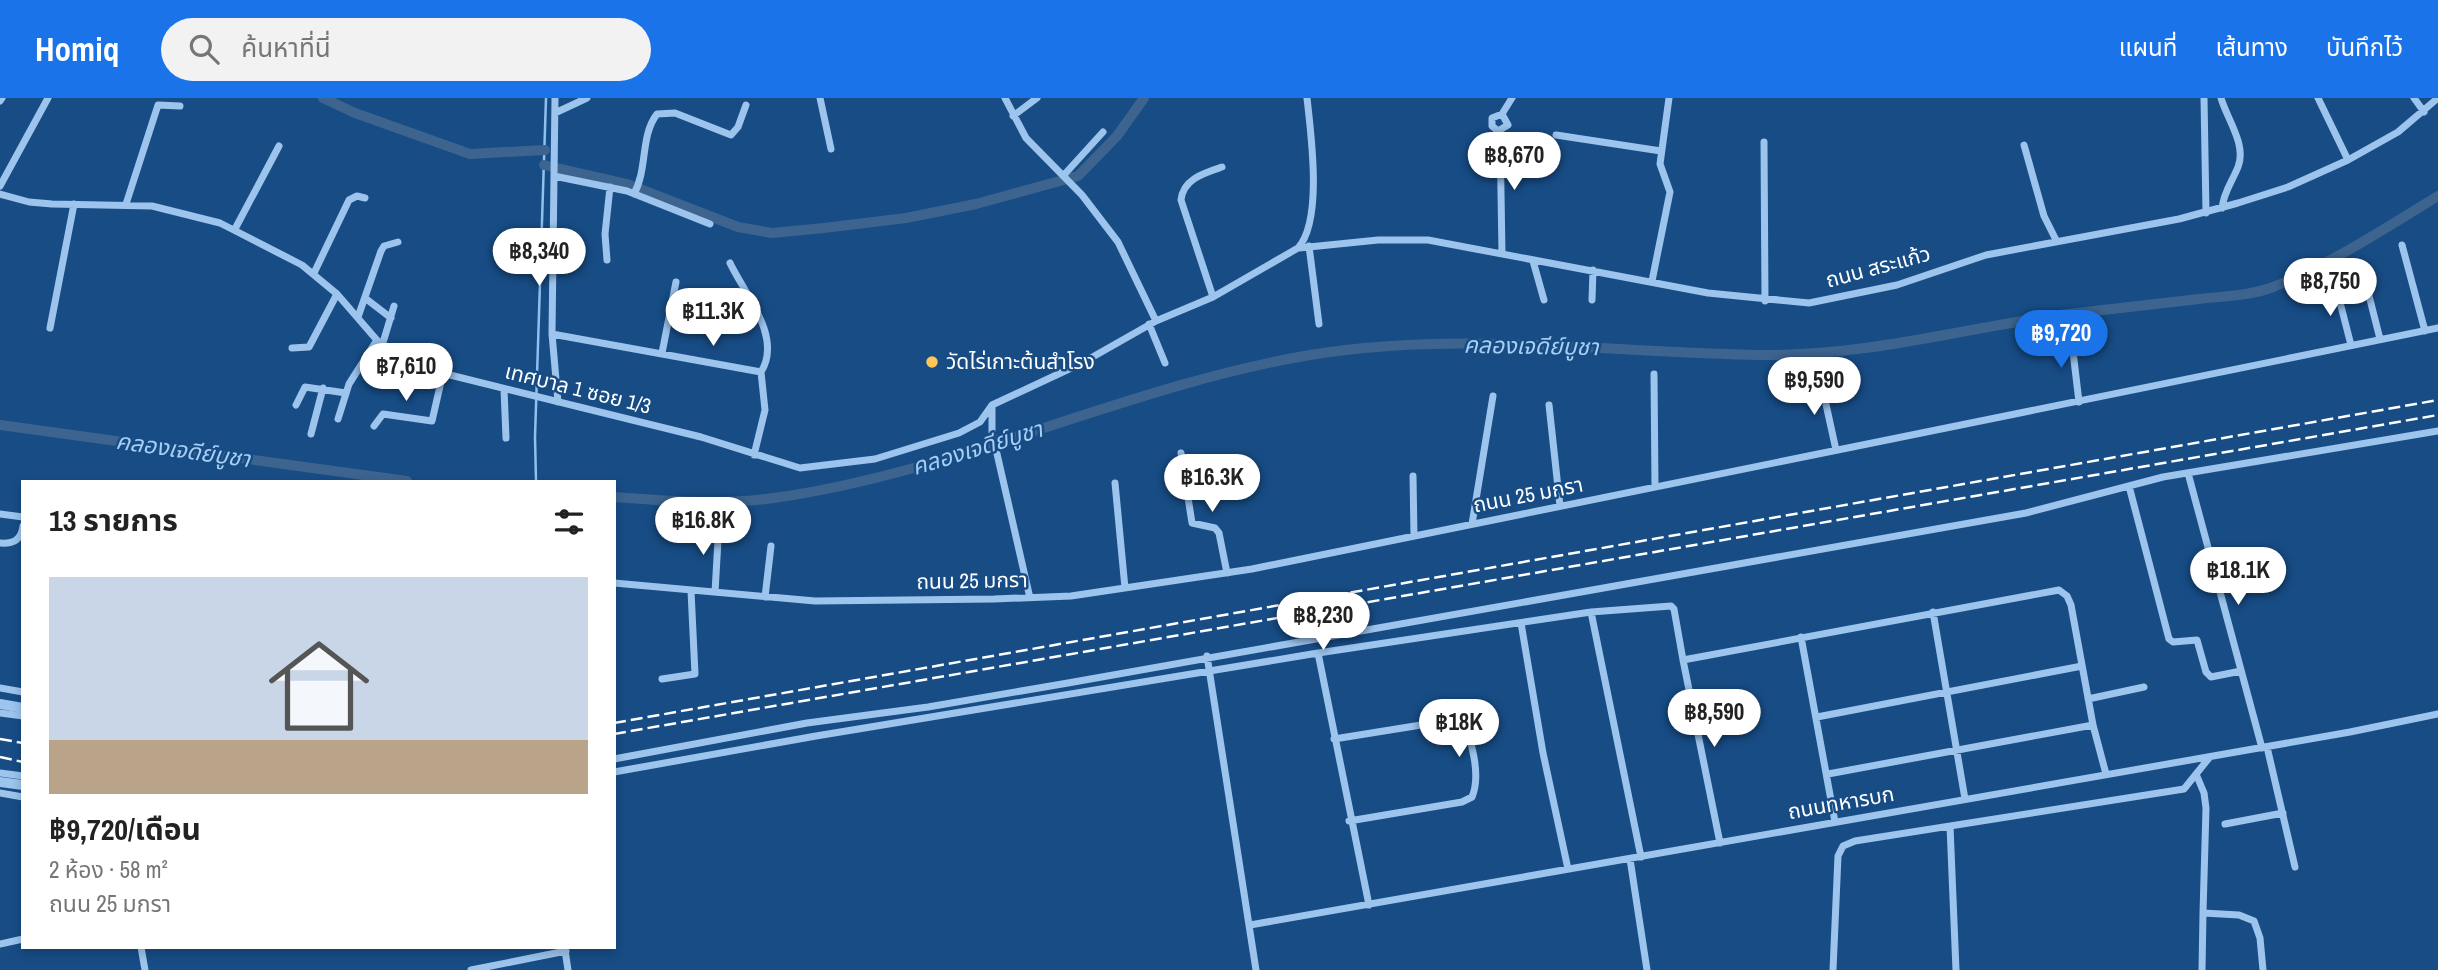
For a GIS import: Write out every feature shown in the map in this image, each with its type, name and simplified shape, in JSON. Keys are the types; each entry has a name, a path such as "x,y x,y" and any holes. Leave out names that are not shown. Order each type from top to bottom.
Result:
{"street":[{"path":"0,186 48,98"},
{"path":"554,401 552,334 555,98"},
{"path":"555,113 587,98"},
{"path":"820,98 831,149"},
{"path":"1005,98 1026,138 1072,185 1118,242 1153,322 1166,363"},
{"path":"1013,116 1037,98"},
{"path":"1030,598 992,432 992,405 1082,363 1153,322 1213,297 1298,248 1305,240 1312,217 1307,98"},
{"path":"1500,131 1493,128 1491,123 1494,116 1502,114 1512,98"},
{"path":"1652,281 1670,192 1660,164 1669,98"},
{"path":"2204,98 2206,213"},
{"path":"2221,98 2239,146 2240,157 2224,194 2222,208"},
{"path":"2318,98 2348,160"},
{"path":"2414,98 2424,112"},
{"name":"ถนน สระแก้ว","path":"1298,248 1410,239 1765,301 1809,303 1897,285 1986,255 2206,213 2288,187 2348,160 2398,132 2438,98"},
{"path":"126,204 158,105 180,106"},
{"path":"636,190 644,171 648,130 657,114 670,112 730,135 736,131 746,105"},
{"path":"1500,131 1508,125 1502,114"},
{"path":"1500,131 1502,254"},
{"path":"1064,176 1103,132"},
{"path":"1556,135 1661,151"},
{"path":"1764,142 1765,301"},
{"path":"2024,145 2040,206 2056,240"},
{"path":"234,229 279,146"},
{"path":"1213,297 1181,200 1185,186 1198,176 1222,167"},
{"path":"554,171 610,187 636,190 710,224"},
{"path":"607,260 605,234 610,187"},
{"name":"เทศบาล 1 ซอย 1/3","path":"0,194 29,202 126,204 177,210 234,229 314,273 337,294 379,343 443,373 701,437 800,468 839,466 930,443 980,422 992,405"},
{"path":"314,273 349,200 357,196 365,198"},
{"path":"50,328 75,204"},
{"path":"358,317 381,251 384,246 398,242"},
{"path":"2402,245 2425,331"},
{"path":"1310,246 1319,324"},
{"path":"1533,261 1544,300"},
{"path":"730,263 754,305 765,336 767,359 761,372 765,410 754,455"},
{"path":"2362,268 2380,339"},
{"path":"1592,300 1593,270"},
{"path":"662,354 676,282"},
{"path":"2336,283 2351,345"},
{"path":"292,348 309,348 337,294"},
{"path":"365,298 391,318"},
{"path":"338,419 346,393 379,343 394,306"},
{"name":"ถนน 25 มกรา","path":"616,583 765,597 845,601 1030,598 1125,588 1227,573 1414,536 2438,328"},
{"path":"552,334 761,372"},
{"path":"2071,335 2079,402"},
{"path":"374,426 383,414 432,421 443,373"},
{"path":"1654,374 1655,487"},
{"path":"1820,377 1836,450"},
{"path":"296,405 305,387 346,393"},
{"path":"311,434 323,388"},
{"path":"504,389 506,438"},
{"path":"1472,524 1493,396"},
{"path":"1549,405 1560,506"},
{"path":"616,759 807,723 928,707 1055,685 2026,513 2188,473 2438,431"},
{"path":"1181,453 1192,523 1215,528 1219,533 1227,573"},
{"path":"2188,473 2241,671 2283,813 2295,867"},
{"path":"1413,476 1414,536"},
{"path":"1115,483 1125,588"},
{"path":"2129,486 2169,639 2173,642 2197,640 2206,672 2211,677 2241,671"},
{"path":"0,514 21,517"},
{"path":"715,592 719,523"},
{"path":"0,543 16,541 21,537"},
{"path":"765,597 771,546"},
{"path":"1683,660 2059,590 2067,596 2071,605 2093,725 2106,774"},
{"path":"662,679 695,674 691,591"},
{"path":"616,772 1318,653 1591,612 1671,606 1674,609 1720,843"},
{"path":"1591,612 1641,857"},
{"path":"1933,612 1965,799"},
{"path":"1521,623 1543,753 1567,869"},
{"path":"1801,637 1835,822"},
{"path":"1318,653 1349,821 1369,905"},
{"path":"1207,656 1256,970"},
{"path":"1817,717 2082,666"},
{"path":"2088,699 2144,687"},
{"path":"0,688 21,692"},
{"path":"0,704 21,708"},
{"path":"0,713 21,716"},
{"name":"ถนนทหารบก","path":"1250,925 2210,757 2438,714"},
{"path":"1334,739 1447,721 1466,725 1469,734 1476,778 1472,797 1462,802 1349,821"},
{"path":"1828,774 2093,725"},
{"path":"1833,970 1838,856 1843,846 2183,789 2210,757"},
{"path":"0,773 21,776"},
{"path":"2196,774 2204,793 2206,808 2202,970"},
{"path":"0,782 21,785"},
{"path":"0,793 21,797"},
{"path":"2225,824 2283,813"},
{"path":"1950,826 1956,970"},
{"path":"1630,859 1647,970"},
{"path":"2203,913 2239,915 2254,921 2260,938 2263,970"},
{"path":"0,944 21,939"},
{"path":"141,949 145,970"},
{"path":"471,970 565,949 568,970"}],"waterway":[{"path":"323,98 355,113 470,154 545,150"},
{"path":"536,480 535,437 546,98"},
{"path":"544,165 627,184 738,227 772,233 824,228 906,218 976,204 1078,176 1117,136 1144,98"},
{"name":"คลองเจดีย์บูชา","path":"616,497 714,502 774,498 842,486 976,450 1109,407 1242,369 1310,355 1366,348 1479,343 1761,355 1801,354 1879,346 2068,314 2246,294 2273,287 2314,269 2438,196"},
{"name":"คลองเจดีย์บูชา","path":"0,425 400,480"}],"railway":[{"path":"616,723 2438,400"},
{"path":"616,734 2438,415"},
{"path":"0,739 21,743"},
{"path":"0,757 21,762"}],"place":[{"name":"วัดไร่เกาะต้นสำโรง","path":"932,362"}]}
